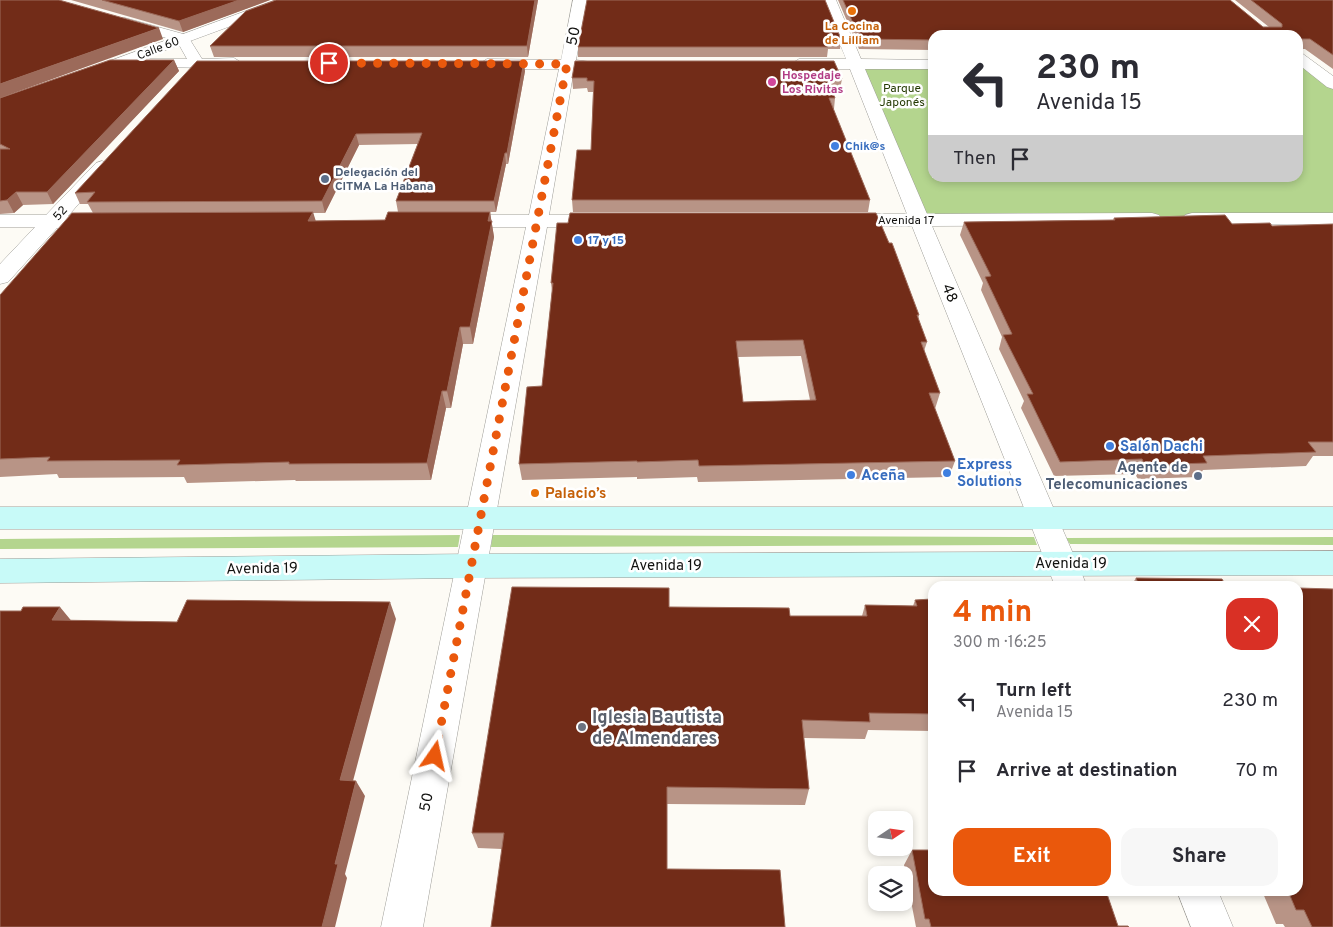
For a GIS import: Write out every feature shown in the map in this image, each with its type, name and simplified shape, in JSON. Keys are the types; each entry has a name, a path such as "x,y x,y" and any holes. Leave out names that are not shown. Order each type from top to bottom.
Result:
{"main road":[{"path":"0,518 481,516 1043,519 1333,518"},
{"name":"Avenida 19","path":"0,571 471,566 1066,575 1333,563"}],"street":[{"name":"Calle 60","path":"80,77 288,0"},
{"name":"50","path":"402,927 580,0"},
{"name":"48","path":"829,0 1066,575"},
{"path":"177,84 243,17"},
{"path":"116,19 182,38 197,63"},
{"path":"1303,61 1333,63"},
{"path":"116,64 246,63"},
{"path":"1303,63 1333,84"},
{"path":"471,64 597,64"},
{"path":"786,64 928,64"},
{"name":"52","path":"0,277 111,157"},
{"name":"Avenida 17","path":"821,220 1333,219"},
{"path":"438,221 625,220"},
{"path":"0,222 122,222"},
{"path":"1199,896 1212,927"}],"green space":[{"name":"Parque Japonés","path":"1303,63 1306,63 1333,84 1333,219 919,220 855,64 928,64 928,182 1303,182"},
{"path":"460,535 458,547 0,549 0,539"},
{"path":"492,535 1034,537 1037,545 491,547"},
{"path":"1333,537 1333,545 1070,544 1066,538"}],"building":[{"path":"0,0 59,0 159,28 0,84"},
{"path":"102,0 239,0 179,21"},
{"path":"276,0 535,0 527,46 210,46 246,11"},
{"path":"587,0 825,0 841,39 825,39 828,47 578,47"},
{"path":"843,0 1230,0 1263,27 1282,27 1282,24 1251,0 1333,0 1333,55 1310,39 1303,39 1303,30 928,30 928,40 860,39"},
{"path":"110,60 174,60 47,192 16,192 7,200 0,201 0,149 10,149 0,144 0,98"},
{"path":"197,61 524,61 507,153 505,153 494,201 396,201 422,133 356,134 322,201 87,202 95,192 75,193"},
{"path":"575,61 834,61 842,79 828,79 835,98 829,98 870,200 572,200 577,150 591,150 594,81 587,81 587,78 572,78"},
{"path":"313,212 308,221 385,220 388,212 490,212 488,221 492,221 470,327 460,327 447,391 442,391 427,463 289,464 289,462 177,465 180,460 47,461 50,457 0,459 0,295 72,213"},
{"path":"570,213 876,213 889,243 892,243 919,315 917,315 927,342 921,342 940,393 929,393 955,461 699,466 698,460 519,464 527,387 542,386 553,283 551,283 557,223 568,223","holes":["803,340 816,400 743,402 736,341"]},
{"path":"1225,215 1232,224 1270,223 1272,226 1333,224 1333,442 1308,442 1316,452 1203,456 1207,463 1145,465 1142,459 1060,462 1027,394 1033,394 1003,335 1012,334 985,277 991,276 964,222 1115,220 1114,218"},
{"path":"1136,578 1222,579 1223,581 1137,581"},
{"path":"512,587 669,588 669,607 789,608 790,616 867,616 865,605 917,606 915,600 928,599 928,714 869,713 870,722 802,720 809,789 667,787 667,869 780,870 785,927 491,927 504,833 472,833"},
{"path":"1303,588 1333,589 1333,927 1312,927 1304,910 1296,910 1290,896 1303,896"},
{"path":"187,600 390,602 340,780 356,781 335,864 338,864 322,927 0,927 0,611 21,611 23,607 60,607 52,620 177,622"},
{"path":"913,850 928,850 928,896 1108,896 1118,926 1129,927 931,927 929,919 925,919"}],"place":[{"name":"La Cocina de Lilliam","path":"852,11"},
{"name":"Hospedaje Los Rivitas","path":"772,82"},
{"name":"Chik@s","path":"835,146"},
{"name":"Delegación del CITMA La Habana","path":"325,179"},
{"name":"17 y 15","path":"578,240"},
{"name":"Salón Dachi","path":"1110,446"},
{"name":"Express Solutions","path":"947,473"},
{"name":"Aceña","path":"851,475"},
{"name":"Agente de Telecomunicaciones","path":"1198,476"},
{"name":"Palacio’s","path":"535,493"},
{"name":"Iglesia Bautista de Almendares","path":"582,727"}],"route":[{"path":"329,63 567,64 435,756"}]}
